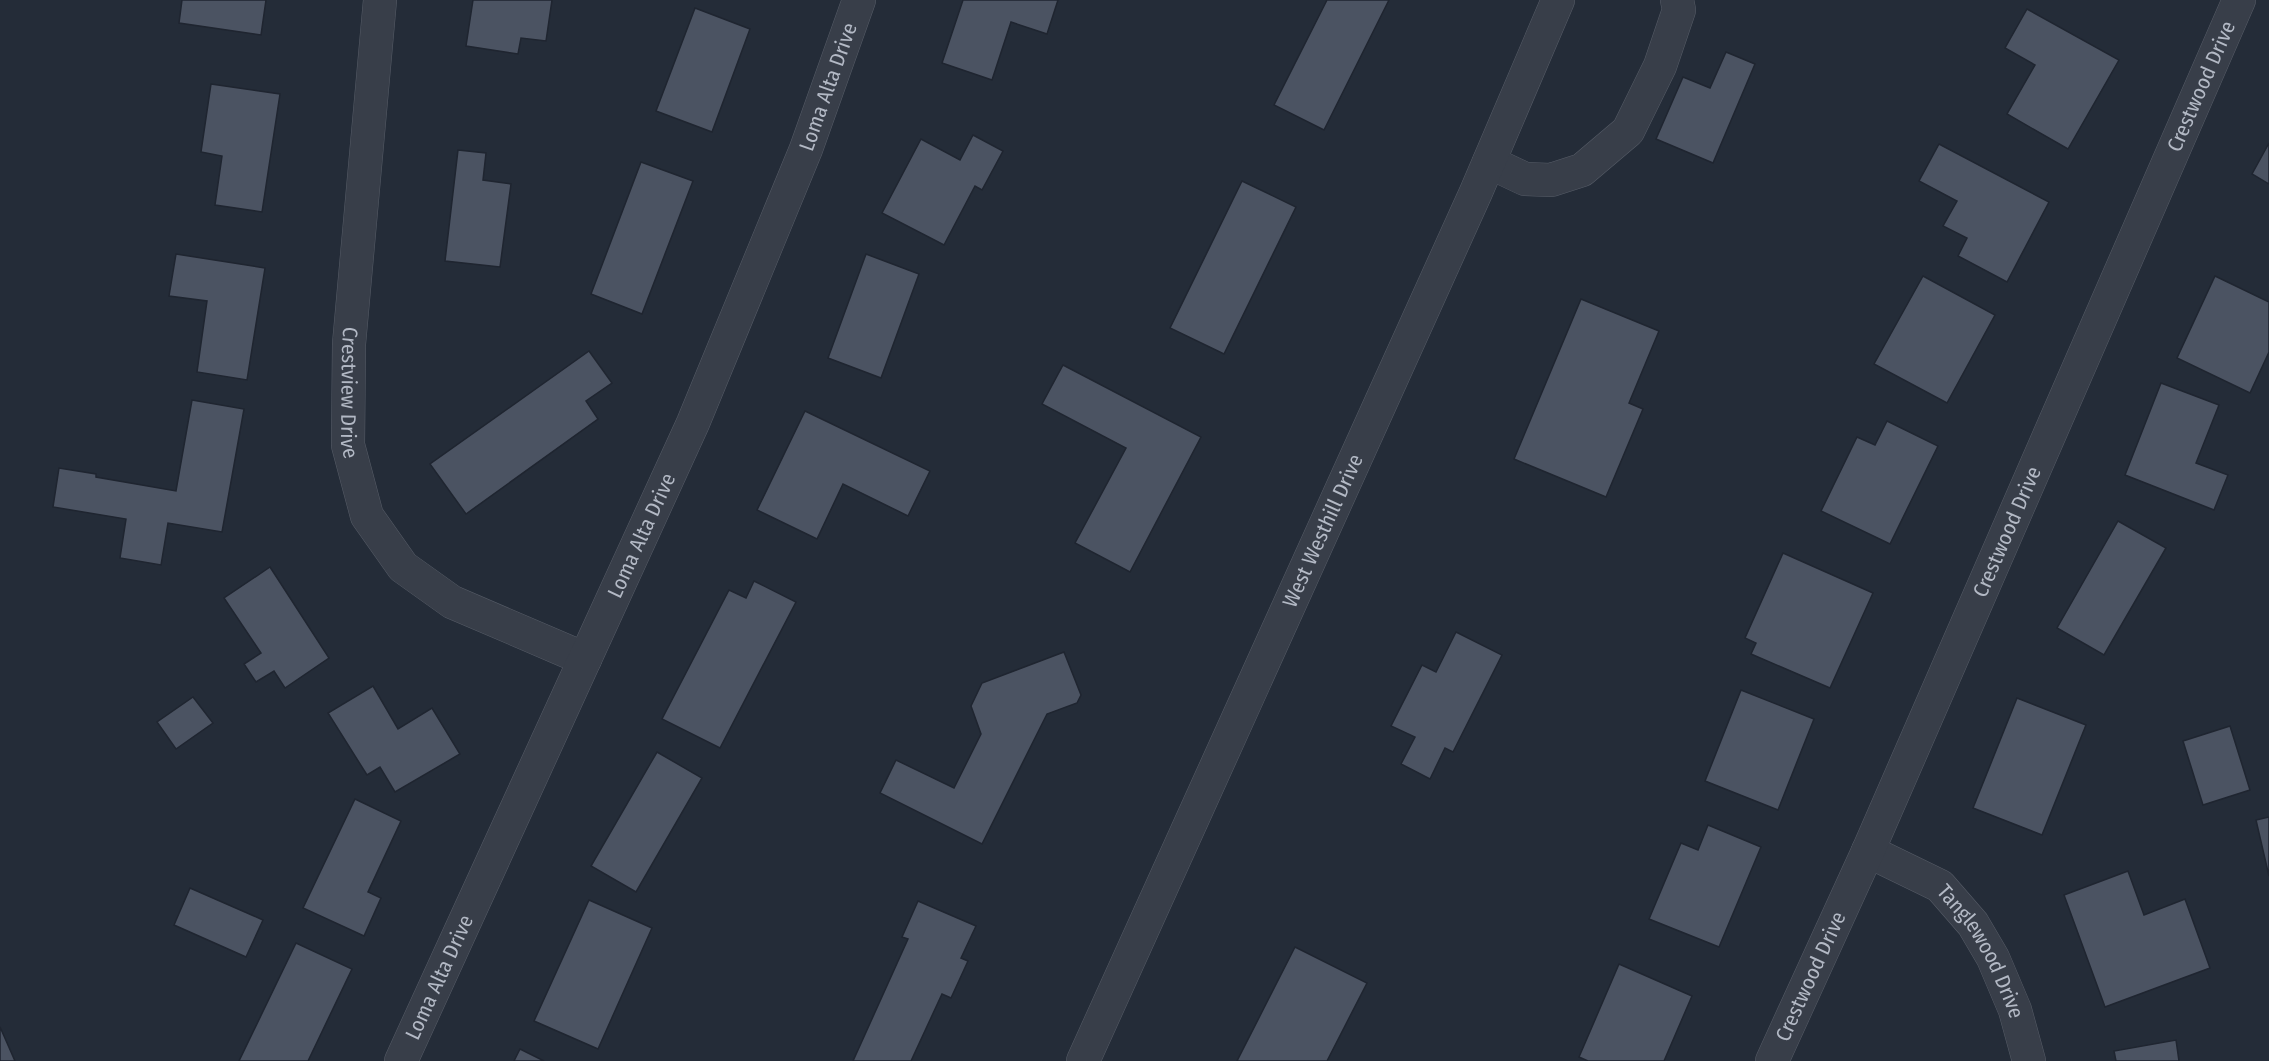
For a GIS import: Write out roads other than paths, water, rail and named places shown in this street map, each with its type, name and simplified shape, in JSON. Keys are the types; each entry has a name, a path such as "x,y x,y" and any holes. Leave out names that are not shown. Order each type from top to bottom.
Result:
{"street":[{"name":"Crestview Drive","path":"380,0 349,344 348,445 367,516 403,567 452,602 585,659"},
{"name":"Loma Alta Drive","path":"401,1061 697,412 806,148 859,0"},
{"name":"West Westhill Drive","path":"1083,1061 1489,162 1558,0"},
{"path":"1489,162 1525,179 1551,180 1582,170 1628,131 1660,66 1679,10 1677,0"},
{"name":"Crestwood Drive","path":"1772,1061 1868,851 2239,0"},
{"name":"Tanglewood Drive","path":"1868,851 1940,886 1973,924 1993,958 2015,1010 2029,1061"}]}
